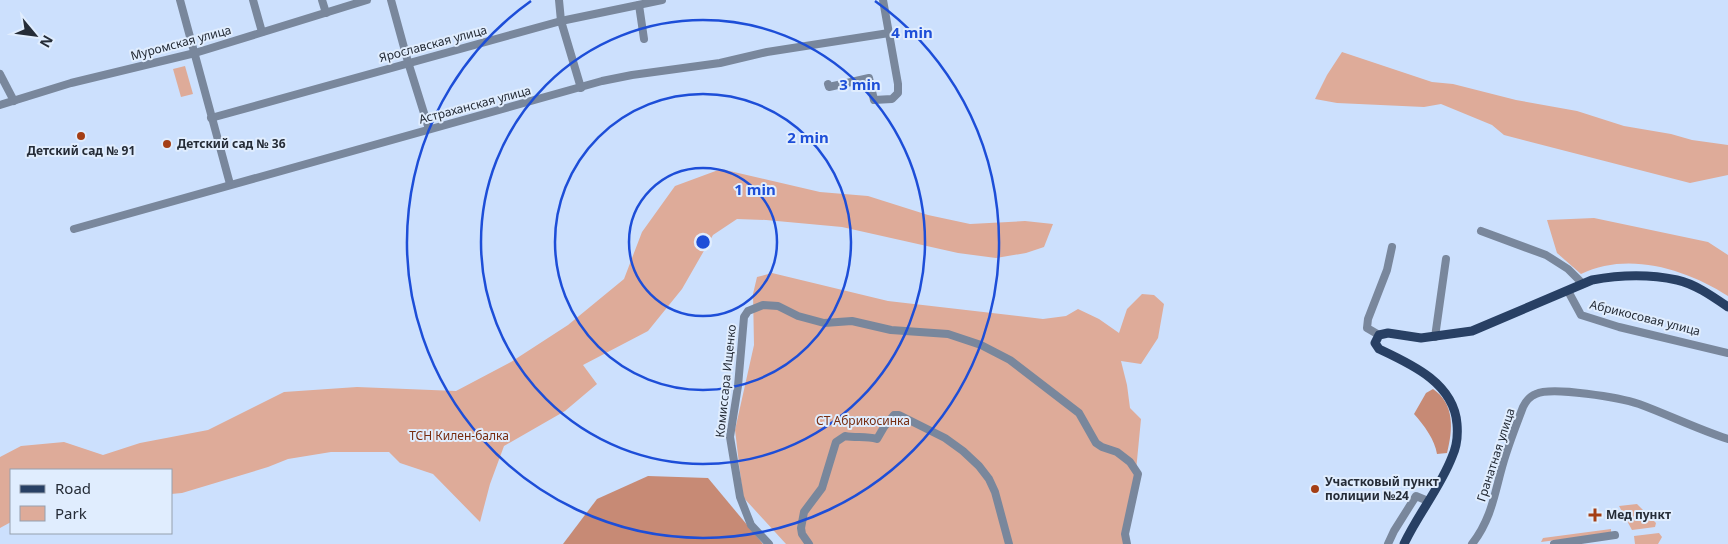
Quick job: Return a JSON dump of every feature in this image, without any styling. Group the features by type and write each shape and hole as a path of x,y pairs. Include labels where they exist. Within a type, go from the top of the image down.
{"main road":[{"name":"Абрикосовая улица","path":"1377,339 1388,333 1421,338 1472,331 1592,280 1613,276 1678,280 1698,288 1728,307"},
{"path":"1377,339 1379,348 1421,370 1440,386 1452,402 1456,416 1458,438 1453,457 1404,544"}],"street":[{"path":"180,0 230,184"},
{"path":"253,0 262,32"},
{"path":"322,0 326,13"},
{"name":"Муромская улица","path":"0,105 71,83 195,53 367,0"},
{"path":"391,0 429,129"},
{"path":"559,0 561,21 581,88"},
{"name":"Ярославская улица","path":"211,118 561,21 662,0"},
{"path":"828,84 829,87 868,78 874,100 892,99 898,94 898,84 882,0"},
{"path":"639,5 644,39"},
{"name":"Астраханская улица","path":"74,229 429,129 632,75 720,63 767,52 889,33"},
{"path":"0,74 14,101"},
{"path":"1481,231 1546,255 1568,269 1583,284"},
{"path":"1377,339 1368,328 1368,319 1387,270 1392,247"},
{"path":"1436,337 1446,259"},
{"name":"Абрикосовая улица","path":"1568,291 1581,314 1619,327 1728,352"},
{"name":"Комиссара Ищенко","path":"768,544 750,525 740,497 730,437 743,347 744,317 748,311 763,305 778,306 798,316 824,322 852,321 890,330 948,334 981,345 1010,360 1079,413 1096,443 1124,457 1138,474 1125,534 1127,544"},
{"name":"Гранатная улица","path":"1472,544 1488,518 1506,455 1523,407 1527,400 1535,394 1561,390 1637,404 1698,430 1728,439"},
{"path":"809,544 802,534 801,528 804,512 822,488 836,442 845,436 857,438 866,436 877,439 884,426 894,415 900,415 945,438 964,451 979,466 989,479 995,492 1009,544"},
{"path":"1388,544 1416,496 1428,501"},
{"path":"1554,544 1615,535"}],"green space":[{"path":"1342,52 1432,82 1453,84 1516,100 1577,111 1624,126 1671,134 1692,140 1728,145 1728,175 1690,183 1504,135 1492,125 1441,104 1424,107 1337,103 1315,99 1327,75"},
{"path":"185,66 193,94 181,97 173,69"},
{"name":"ТСН Килен-балка","path":"721,169 820,192 868,196 928,215 970,224 1025,221 1053,224 1044,247 1026,253 996,258 958,253 842,227 737,219 713,235 682,289 648,331 583,365 597,384 565,411 504,446 490,484 480,522 433,474 400,463 389,452 331,452 288,459 268,467 182,493 172,494 172,469 10,469 10,523 0,528 0,457 21,446 64,442 103,455 140,443 208,430 284,392 357,387 456,391 511,362 568,325 624,279 642,232 675,186"},
{"path":"1594,218 1708,242 1728,255 1728,296 1694,278 1656,266 1618,264 1599,267 1581,274 1557,253 1547,220"},
{"name":"СТ Абрикосинка","path":"772,273 888,301 1043,319 1066,316 1078,309 1099,319 1119,333 1127,309 1142,294 1154,295 1164,304 1158,338 1141,364 1121,361 1130,408 1141,419 1132,512 1124,544 786,544 743,497 735,430 754,345 753,294 757,277"},
{"path":"1637,504 1656,523 1655,527 1632,530 1619,506"},
{"path":"1611,529 1611,533 1541,542 1543,538"},
{"path":"1659,533 1662,537 1658,544 1635,544 1634,536"}],"shaded area":[{"path":"1433,389 1440,395 1449,410 1451,427 1447,453 1437,454 1429,433 1414,414 1426,393"},
{"path":"648,476 708,478 763,544 563,544 597,499"}],"place":[{"name":"Детский сад № 91","path":"81,136"},
{"name":"Детский сад № 36","path":"167,144"},
{"name":"Участковый пункт полиции №24","path":"1315,489"},
{"name":"Мед пункт","path":"1595,515"}]}
